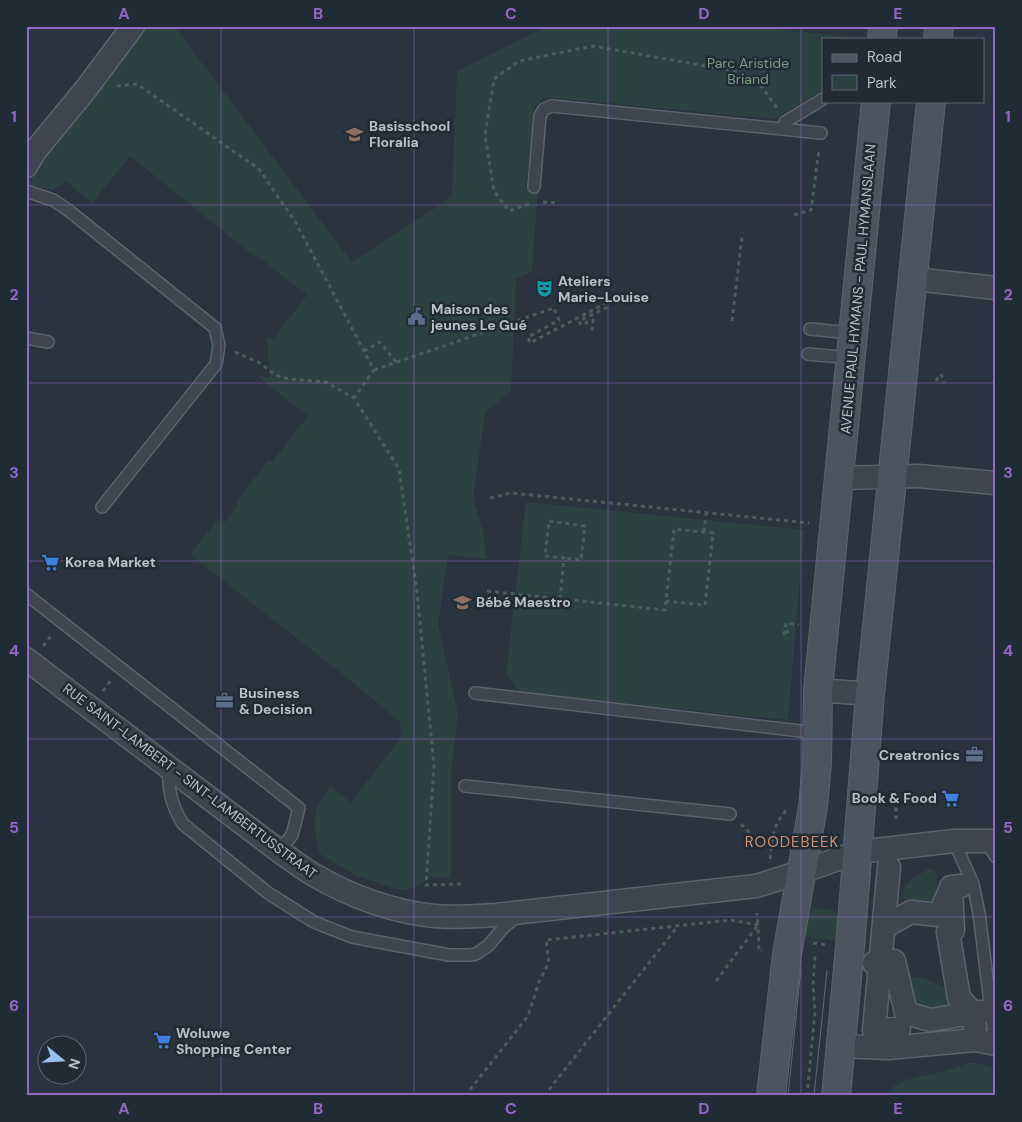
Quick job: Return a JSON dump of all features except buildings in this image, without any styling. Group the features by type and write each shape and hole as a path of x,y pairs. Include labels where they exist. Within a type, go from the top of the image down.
{"main road":[{"name":"AVENUE PAUL HYMANS - PAUL HYMANSLAAN","path":"771,1096 787,954 813,807 817,763 818,690 876,102"},
{"path":"836,1096 870,694 931,102"}],"street":[{"path":"26,166 35,151 86,89 133,26"},
{"path":"914,279 996,288"},
{"path":"840,478 918,476 996,483"},
{"name":"RUE SAINT-LAMBERT - SINT-LAMBERTUSSTRAAT","path":"26,658 313,875 355,896 403,910 434,916 459,917 521,912 756,886 858,852 954,841 992,846"},
{"path":"818,690 870,694"},
{"path":"889,867 884,927 877,963 874,1030 899,1029"},
{"path":"877,963 894,961 906,1013 930,1020 973,1020 959,998 948,932 957,928 956,886 939,915 907,911 884,927"},
{"path":"841,1046 888,1048 975,1040 996,1044"}],"lane":[{"path":"784,128 785,122 822,101"},
{"path":"534,187 540,116 544,109 552,106 821,133"},
{"path":"26,191 53,200 68,210 215,328 219,345 216,364 102,507"},
{"path":"810,329 852,346"},
{"path":"26,338 48,342"},
{"path":"808,354 852,346"},
{"path":"26,594 299,808 292,834 279,851"},
{"path":"475,693 818,733"},
{"path":"168,765 169,789 174,810 183,824 268,893 314,922 352,937 449,955 470,955 476,954 489,944 521,912"},
{"path":"465,786 730,814"},
{"path":"954,841 973,884 996,1044"}],"path":[{"path":"86,89 137,84 260,169 296,223 374,370"},
{"path":"794,215 811,210 821,133"},
{"path":"732,321 742,237"},
{"path":"354,398 374,370 554,308 559,320 528,337 530,343 606,303 608,307 579,321 581,325 593,320 592,330"},
{"path":"364,351 380,342 396,362"},
{"path":"219,345 260,363 275,375 288,379 326,382 354,398 399,469 417,592 434,766 426,885 462,884"},
{"path":"936,381 941,374 944,383"},
{"path":"490,498 511,493 812,523"},
{"path":"704,532 706,512"},
{"path":"549,521 585,526 581,560 564,558 545,556 549,521"},
{"path":"487,591 664,610 674,529 713,533 705,605 666,601"},
{"path":"560,599 564,558"},
{"path":"785,632 786,623 802,625"},
{"path":"779,635 785,632"},
{"path":"785,632 791,635"},
{"path":"891,794 896,798 896,819"},
{"path":"770,859 774,829 786,810 794,808"},
{"path":"744,828 750,833 750,837"},
{"path":"757,912 759,950"},
{"path":"465,1096 528,1016 549,962 546,940 731,920 758,925"},
{"path":"716,981 758,925"},
{"path":"544,1096 678,926"},
{"path":"809,943 829,945"},
{"path":"806,956 823,957"},
{"path":"807,1096 815,1012 813,985 815,956"}],"green space":[{"name":"Parc Aristide Briand","path":"145,26 174,26 352,262 452,197 457,71 547,26 749,26 846,37 822,38 822,91 774,119 545,97 534,107 526,189 538,190 532,271 516,279 511,391 485,413 473,498 484,534 486,559 448,555 438,624 458,714 451,773 451,879 431,876 417,886 400,890 357,876 320,854 316,835 315,815 320,801 330,787 351,802 401,738 400,722 355,684 192,556 191,553 218,519 225,522 238,504 236,502 269,460 272,462 308,416 256,375 270,378 267,340 269,337 273,339 307,295 256,255 254,256 130,156 92,203 66,181 53,190 29,184 34,167"},
{"path":"526,502 804,530 788,720 520,693 506,673"},
{"path":"928,869 936,872 935,893 931,904 906,902 902,894 905,886"},
{"path":"813,908 834,910 838,919 840,941 800,936 804,922"},
{"path":"910,976 925,979 945,988 957,1005 916,1013"},
{"path":"968,1063 976,1063 996,1069 996,1096 885,1096 898,1084"}],"tram line":[{"path":"788,1096 801,968"},
{"path":"814,1096 827,971"}],"place":[{"name":"Basisschool Floralia","path":"355,134"},
{"name":"Ateliers Marie-Louise","path":"544,289"},
{"name":"Maison des jeunes Le Gué","path":"417,317"},
{"name":"Korea Market","path":"51,562"},
{"name":"Bébé Maestro","path":"462,602"},
{"name":"Business & Decision","path":"225,701"},
{"name":"Creatronics","path":"974,755"},
{"name":"Book & Food","path":"951,798"},
{"name":"Woluwe Shopping Center","path":"162,1041"}],"district":[{"name":"ROODEBEEK","path":"792,842"}]}
